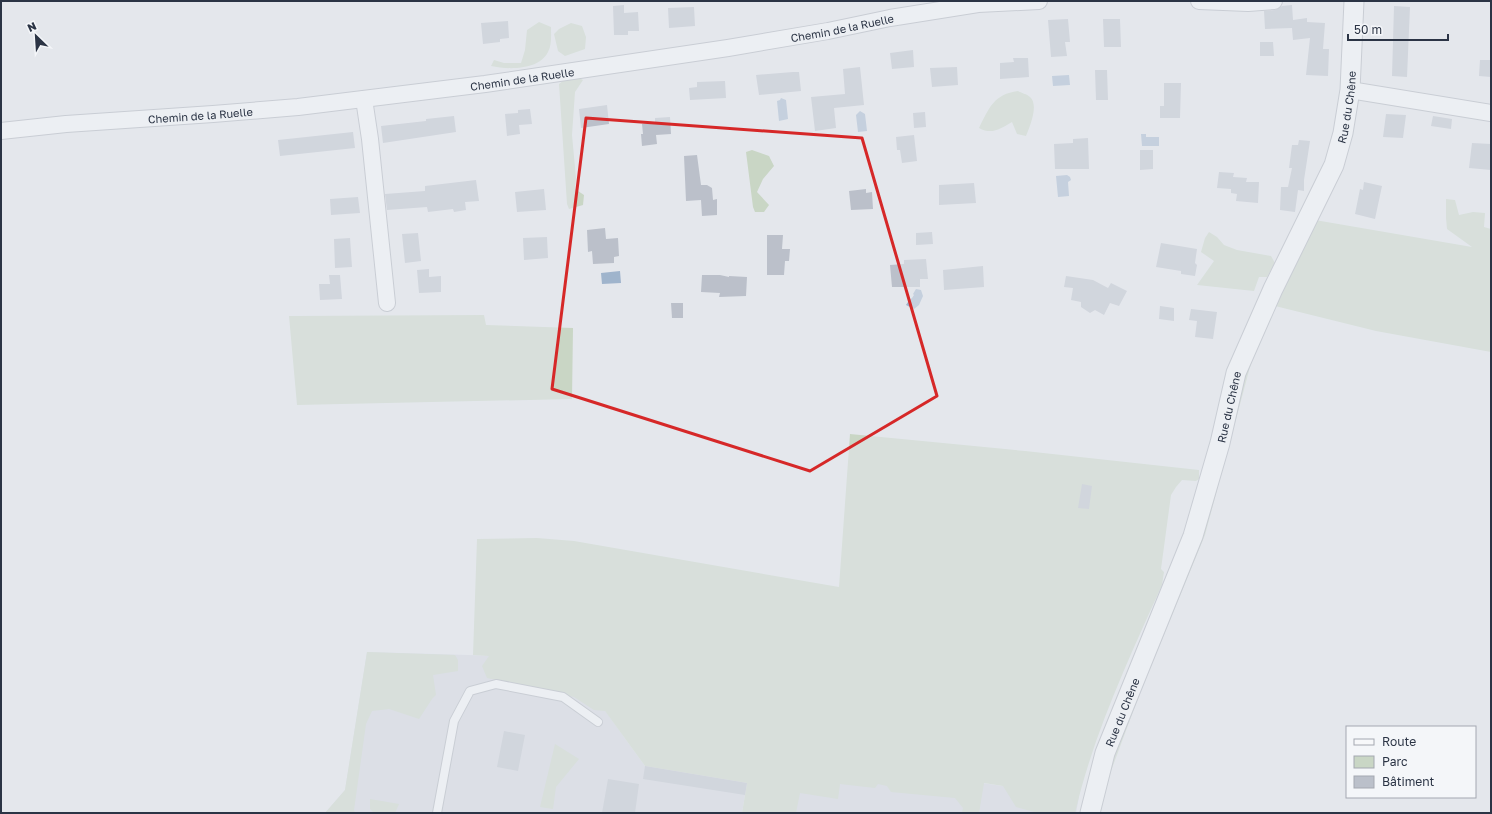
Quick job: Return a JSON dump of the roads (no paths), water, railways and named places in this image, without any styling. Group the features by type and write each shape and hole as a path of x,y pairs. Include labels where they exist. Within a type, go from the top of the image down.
{"street":[{"name":"Chemin de la Ruelle","path":"1,131 66,124 298,107 485,84 728,48 828,31 890,18 978,4 1039,1"},
{"path":"1199,1 1248,3 1274,1"},
{"name":"Rue du Chêne","path":"1090,813 1105,753 1193,536 1220,443 1236,373 1273,289 1334,164 1343,133 1350,90 1354,1"},
{"path":"1350,90 1491,113"},
{"path":"364,99 370,139 387,303"}],"lane":[{"path":"437,813 454,721 470,691 496,684 563,697 598,722"}],"water":[{"path":"1069,75 1070,85 1053,86 1052,76"},
{"path":"781,98 786,100 788,119 779,121 777,101"},
{"path":"860,111 865,114 867,131 858,132 856,115"},
{"path":"1141,134 1146,134 1146,137 1159,137 1159,146 1142,146"},
{"path":"1067,175 1071,180 1068,182 1069,196 1058,197 1056,176"},
{"path":"620,271 621,283 602,284 601,273"},
{"path":"916,289 921,290 923,296 919,305 914,309 906,305 914,295 913,294"}]}
